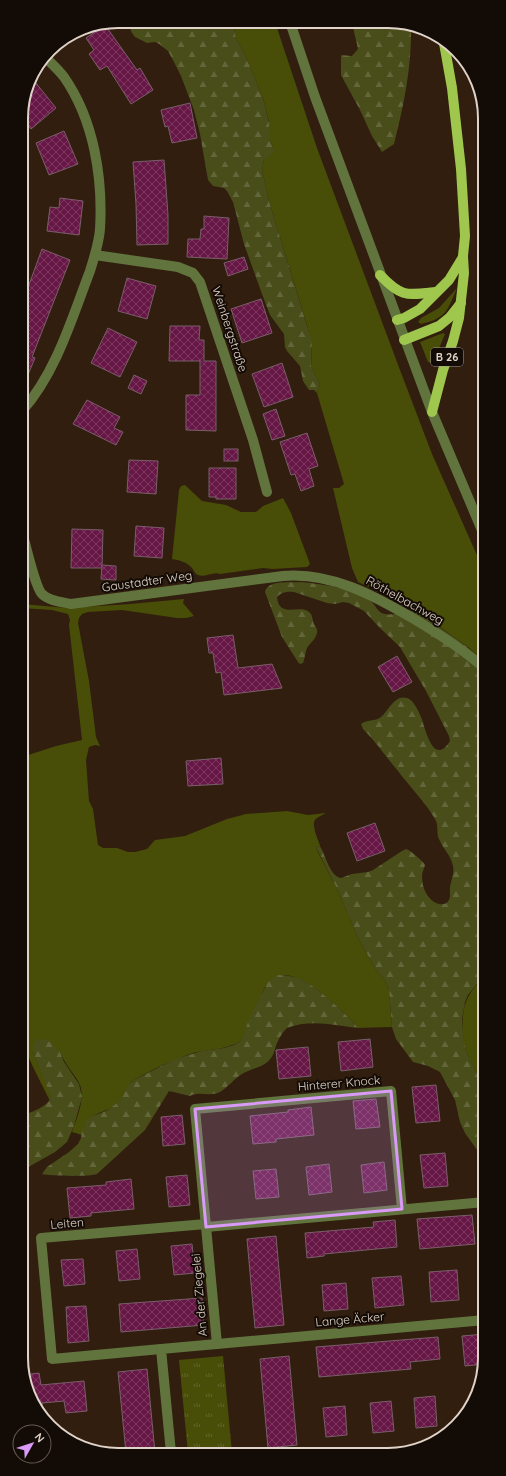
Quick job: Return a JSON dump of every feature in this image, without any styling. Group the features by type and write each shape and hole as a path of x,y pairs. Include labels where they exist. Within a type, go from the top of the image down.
{"main road":[{"name":"B 26","path":"432,412 442,370 456,329 462,301 464,273 463,256 465,236 461,169 452,88 445,49"},
{"name":"B 26","path":"397,320 404,318 420,309 449,280 463,256"},
{"path":"380,275 392,288 404,293 414,294 436,292"},
{"name":"B 26","path":"404,340 439,326 450,317 462,301"}],"street":[{"path":"292,28 315,97 404,340 432,412 478,521"},
{"path":"28,403 41,386 52,366 90,271 100,230 98,164 91,136 76,97 63,76 49,61"},
{"name":"Weinbergstraße","path":"95,255 178,267 193,273 200,282 253,440 267,492"},
{"name":"Gaustadter Weg","path":"28,554 36,584 42,594 52,600 71,604 257,580"},
{"name":"Röthelbachweg","path":"257,580 296,575 355,587 377,597 441,635 478,663"},
{"name":"Hinterer Knock","path":"195,1109 391,1091 402,1209"},
{"name":"An der Ziegelei","path":"161,1349 217,1344 195,1109"},
{"path":"206,1225 478,1203"},
{"name":"Leiten","path":"161,1349 52,1359 41,1238 206,1225"},
{"name":"Lange Äcker","path":"217,1344 478,1321"},
{"path":"161,1349 171,1448"}],"highlighted area":[{"path":"391,1091 402,1209 206,1227 195,1109"}],"green space":[{"path":"130,28 234,28 236,38 246,57 263,98 269,123 269,139 275,151 264,160 262,170 269,201 312,342 311,366 320,384 317,393 314,390 309,390 303,381 300,366 285,347 284,334 270,315 244,244 233,202 224,188 213,186 208,180 194,110 174,62 168,51 159,44 155,42 147,43 135,37"},
{"path":"234,28 277,28 317,148 400,370 432,454 478,558 478,656 468,647 440,627 412,610 403,602 358,582 352,568 333,488 339,488 344,484 317,393 320,384 311,366 312,347 307,325 269,201 262,170 264,160 274,149 269,139 269,122 263,98 246,57 236,38"},
{"path":"353,28 388,28 411,31 409,70 401,115 394,144 382,152 372,136 341,75 341,55 352,56 358,49"},
{"path":"457,288 448,308 441,316 430,322 421,324 418,322 421,318 439,308"},
{"path":"443,333 445,334 433,363 428,362 420,342"},
{"path":"185,485 202,501 226,505 241,512 256,512 263,506 283,498 291,513 310,564 307,567 272,569 263,568 201,576 196,574 190,566 185,563 172,559 179,490 181,486"},
{"path":"286,582 301,582 344,589 369,600 380,612 385,614 395,614 412,610 431,621 478,656 478,983 468,995 465,1002 462,1019 466,1051 478,1075 478,1151 465,1133 460,1122 455,1100 440,1072 428,1066 413,1062 396,1039 392,1027 389,990 386,982 375,968 357,936 339,893 316,847 318,846 321,848 331,870 337,877 341,878 352,874 373,870 406,849 425,865 422,876 423,886 431,900 442,904 446,903 449,899 453,866 451,859 439,839 436,821 377,744 363,729 361,724 379,719 395,701 403,697 414,703 421,717 427,736 434,748 439,750 444,748 450,741 449,736 426,691 400,647 364,611 349,603 327,603 294,592 283,593 277,597 281,608 290,610 300,609 309,612 317,630 316,636 307,648 303,663 300,664 282,637 265,592 270,585"},
{"path":"184,599 183,603 194,616 177,618 122,610 88,612 82,614 79,618 78,623 89,681 96,737 100,746 95,745 89,747 86,760 89,801 93,809 98,845 103,848 117,848 128,852 135,852 147,849 155,840 185,836 227,819 246,814 287,811 308,815 326,813 317,818 314,822 317,838 321,848 318,846 316,847 339,893 357,936 375,968 386,982 389,990 392,1027 357,1028 356,1025 335,1005 310,985 292,976 278,975 265,987 241,1041 223,1048 193,1053 163,1065 134,1080 129,1085 121,1100 109,1109 92,1117 88,1121 84,1126 82,1135 72,1132 80,1106 82,1093 81,1087 60,1052 33,1052 50,1092 50,1101 28,1056 28,755 56,746 82,740 69,625 70,620 68,614 52,610 28,608 28,605 67,608"},
{"path":"278,975 297,978 315,988 344,1013 356,1025 357,1028 313,1023 296,1025 287,1028 280,1037 271,1058 265,1064 242,1074 220,1092 190,1096 169,1091 145,1130 97,1174 70,1176 42,1174 47,1167 78,1144 87,1119 106,1111 120,1101 127,1086 134,1080 175,1059 202,1051 224,1048 241,1041 250,1017 268,982"},
{"path":"478,983 478,1074 468,1056 463,1040 464,1008 473,989"},
{"path":"44,1039 50,1042 60,1052 64,1062 79,1084 82,1097 74,1126 67,1142 55,1152 28,1167 28,1114 43,1106 51,1097 33,1052 33,1047 36,1041"},
{"path":"223,1356 232,1448 188,1448 179,1360"}],"building":[{"path":"108,29 137,70 140,68 153,90 131,104 107,66 100,70 89,54 94,50 86,38 96,31"},
{"path":"36,83 56,108 31,129 28,125 28,112 31,95"},
{"path":"190,103 197,138 172,143 168,126 165,127 161,110"},
{"path":"64,131 78,164 49,175 36,143"},
{"path":"164,160 168,215 168,244 137,245 133,162"},
{"path":"60,198 83,201 79,235 47,231 50,207 59,208"},
{"path":"204,216 229,218 227,259 187,257 188,239 200,239 201,229 204,229"},
{"path":"42,249 70,260 32,357 35,358 28,375 28,288"},
{"path":"244,257 248,269 228,276 224,263"},
{"path":"127,278 156,286 147,319 118,311"},
{"path":"261,299 272,333 242,343 231,309"},
{"path":"170,326 200,326 199,340 204,340 204,361 216,361 216,431 186,430 186,395 200,395 200,361 169,361"},
{"path":"108,328 137,342 120,377 91,363"},
{"path":"282,363 293,397 264,407 252,374"},
{"path":"134,375 147,381 141,394 128,388"},
{"path":"87,400 120,417 114,428 123,432 116,445 73,424"},
{"path":"276,409 285,436 272,440 263,414"},
{"path":"307,433 318,466 309,469 314,486 301,491 295,474 291,475 280,442"},
{"path":"224,449 238,449 238,461 224,461"},
{"path":"129,460 158,461 156,494 127,492"},
{"path":"209,468 236,468 236,499 216,499 216,497 209,497"},
{"path":"136,526 164,528 162,558 134,556"},
{"path":"72,529 103,530 102,568 71,568"},
{"path":"102,565 116,566 116,580 101,579"},
{"path":"233,635 238,668 272,664 282,688 224,695 221,672 216,673 213,653 209,653 207,638"},
{"path":"397,656 412,682 393,692 378,667"},
{"path":"221,758 223,784 188,786 186,761"},
{"path":"375,823 385,851 357,861 347,833"},
{"path":"370,1039 373,1067 341,1071 338,1042"},
{"path":"308,1047 311,1076 279,1079 276,1050"},
{"path":"436,1085 440,1121 416,1123 412,1087"},
{"path":"376,1099 380,1127 356,1129 353,1101"},
{"path":"311,1107 314,1135 276,1139 276,1142 253,1144 250,1116 288,1112 288,1110"},
{"path":"182,1115 185,1144 163,1146 161,1117"},
{"path":"445,1153 448,1186 424,1188 420,1155"},
{"path":"384,1162 387,1190 364,1193 361,1165"},
{"path":"329,1164 332,1192 309,1195 306,1167"},
{"path":"276,1169 279,1197 256,1199 253,1171"},
{"path":"187,1175 190,1205 169,1207 166,1177"},
{"path":"131,1179 134,1209 91,1213 91,1216 70,1218 67,1188 106,1185 106,1182"},
{"path":"472,1215 475,1244 420,1249 417,1219"},
{"path":"395,1220 397,1247 324,1254 324,1256 307,1258 305,1233 374,1227 373,1222"},
{"path":"276,1236 284,1325 255,1328 247,1239"},
{"path":"192,1244 195,1273 174,1275 171,1246"},
{"path":"137,1249 140,1279 119,1281 116,1251"},
{"path":"83,1259 85,1284 64,1286 61,1260"},
{"path":"457,1270 459,1300 431,1302 429,1272"},
{"path":"401,1276 404,1305 375,1308 372,1278"},
{"path":"346,1283 348,1309 324,1311 322,1285"},
{"path":"202,1298 204,1325 121,1332 119,1304"},
{"path":"86,1306 89,1341 68,1343 66,1307"},
{"path":"478,1335 478,1365 465,1366 462,1336"},
{"path":"438,1337 440,1359 410,1362 411,1369 319,1377 316,1347"},
{"path":"289,1356 297,1445 268,1448 260,1359"},
{"path":"147,1369 155,1448 126,1448 118,1372"},
{"path":"39,1373 41,1385 84,1381 87,1411 66,1413 64,1401 42,1403 42,1406 33,1387 30,1374"},
{"path":"435,1396 437,1426 416,1428 414,1398"},
{"path":"391,1401 394,1431 373,1433 370,1403"},
{"path":"345,1406 347,1435 326,1437 323,1408"}]}
